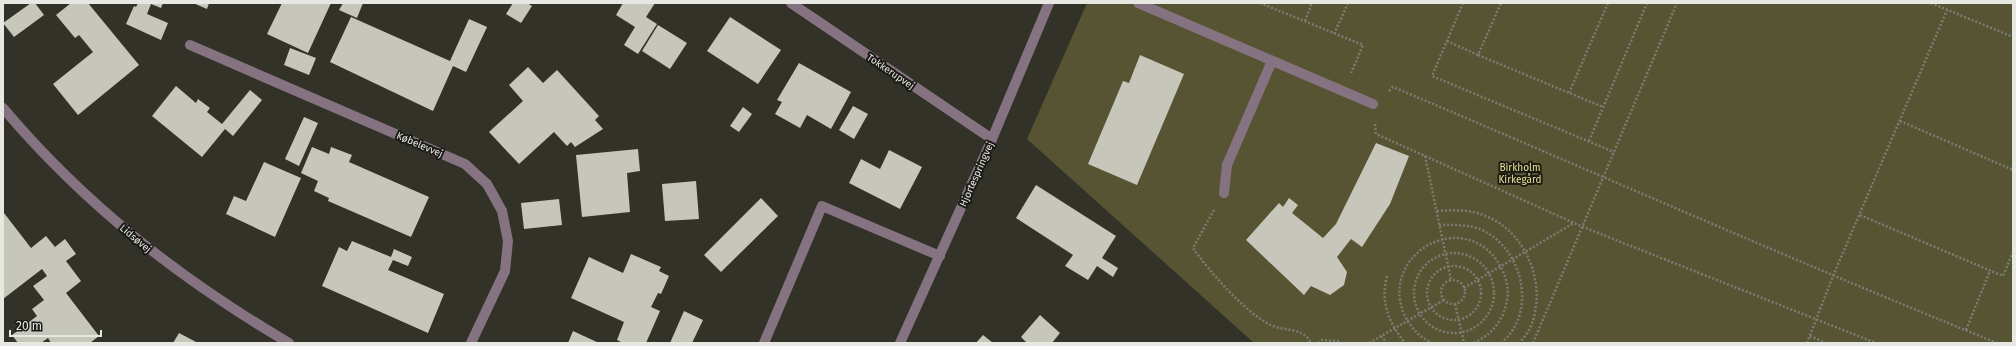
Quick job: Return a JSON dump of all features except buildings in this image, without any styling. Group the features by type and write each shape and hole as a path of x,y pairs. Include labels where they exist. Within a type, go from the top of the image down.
{"street":[{"name":"Tokkerupvej","path":"791,3 992,139"},
{"name":"Hjortespringvej","path":"900,343 992,139 1048,3"},
{"path":"1138,3 1373,104"},
{"name":"Købelevvej","path":"190,45 465,164 487,184 502,211 508,241 504,271 471,343"},
{"path":"1224,192 1227,165 1272,61"},
{"name":"Lidsøvej","path":"3,108 28,137 92,201 160,259 234,311 289,343"},
{"path":"764,343 822,206 940,256"}],"path":[{"path":"1260,3 1363,45 1344,91"},
{"path":"1272,8 1275,3"},
{"path":"1305,21 1312,3"},
{"path":"1334,34 1348,3"},
{"path":"1463,3 1432,76 1614,152"},
{"path":"1478,55 1501,3"},
{"path":"1569,93 1608,3"},
{"path":"1589,141 1647,3"},
{"path":"1533,343 1677,3"},
{"path":"1931,3 2013,38"},
{"path":"1808,343 1833,276 1947,10"},
{"path":"1447,41 1603,108"},
{"path":"1876,343 1583,227 1376,134 1373,104 1393,87 1604,176 1833,276 1997,343"},
{"path":"1900,121 2013,170"},
{"path":"1425,155 1451,280"},
{"path":"1224,192 1193,248 1208,270 1255,314 1273,326 1297,331 1309,338 1311,343"},
{"path":"1437,211 1463,210 1488,216 1510,231 1526,251 1535,276 1537,302 1530,328 1520,343"},
{"path":"1860,215 2003,276 2013,252"},
{"path":"1464,288 1574,222"},
{"path":"1439,225 1461,225 1482,230 1500,242 1513,259 1521,279 1522,300 1516,322 1501,343"},
{"path":"1433,343 1418,334 1407,321 1400,305 1399,288 1403,271 1413,256 1422,249 1442,239 1460,239 1476,243 1490,252 1501,266 1507,288 1508,299 1503,316 1494,329 1480,340 1473,343"},
{"path":"1445,253 1458,253 1470,256 1481,263 1489,273 1494,285 1494,298 1491,310 1484,321 1474,329 1462,333 1449,333 1437,330 1427,323 1419,314 1414,302 1413,289 1416,277 1423,266 1433,258 1445,253"},
{"path":"1457,266 1465,268 1472,273 1477,280 1480,292 1478,304 1473,311 1458,319 1443,317 1431,307 1427,290 1429,282 1434,275 1448,267 1457,266"},
{"path":"1966,330 1990,271"},
{"path":"1387,276 1384,286 1386,308 1394,328 1405,343"},
{"path":"1451,280 1459,282 1464,288 1464,298 1456,304 1449,303 1444,300 1442,288 1444,284 1451,280"},
{"path":"1369,343 1444,300"},
{"path":"1456,304 1464,343"},
{"path":"1381,336 1387,343"},
{"path":"1810,336 1826,343"},
{"path":"1318,343 1322,340 1338,341 1341,343"}],"green space":[{"name":"Birkholm Kirkegård","path":"1087,3 2013,3 2013,343 1254,343 1027,139"}]}
